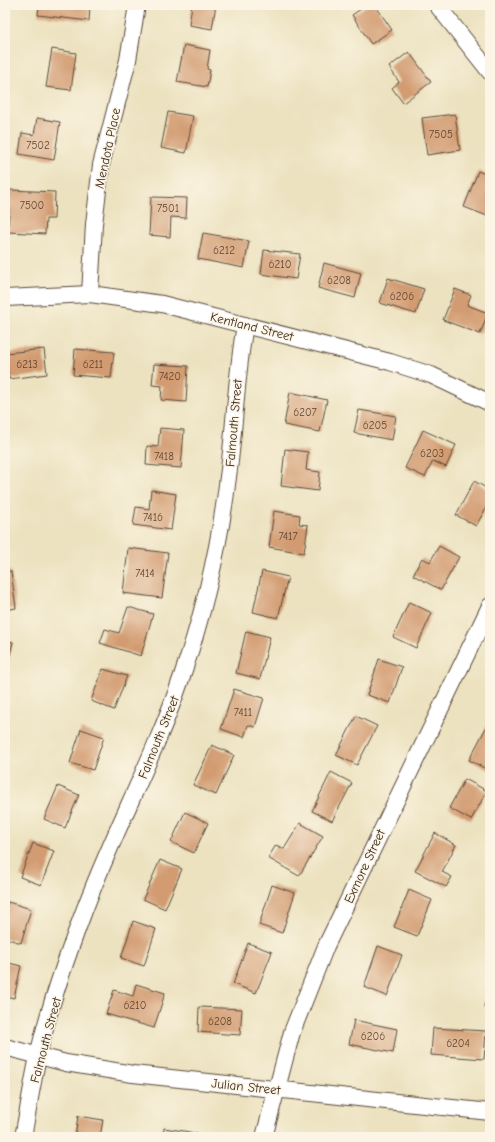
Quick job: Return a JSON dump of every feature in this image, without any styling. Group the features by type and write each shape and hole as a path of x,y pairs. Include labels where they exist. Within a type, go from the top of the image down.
{"street":[{"name":"Mendota Place","path":"90,294 94,224 101,165 128,60 137,5"},
{"path":"437,5 490,72"},
{"name":"Kentland Street","path":"5,298 90,294 162,304 390,362 431,375 490,403"},
{"name":"Falmouth Street","path":"23,1137 38,1056 81,919 105,858 160,737 182,675 199,620 216,549 228,479 239,357 245,325"},
{"name":"Exmore Street","path":"264,1137 292,1032 326,946 490,606"},
{"name":"Julian Street","path":"5,1047 66,1063 133,1074 490,1112"}],"building":[{"path":"39,5 90,5 89,21 38,15"},
{"path":"192,5 216,5 212,29 189,25"},
{"path":"367,5 375,5 392,30 371,44 352,15"},
{"path":"184,45 210,50 207,69 210,70 207,87 177,82"},
{"path":"52,49 76,53 71,90 46,87"},
{"path":"409,52 431,82 403,103 392,88 399,82 389,67"},
{"path":"168,112 193,116 186,153 161,148"},
{"path":"455,114 460,150 427,155 422,118"},
{"path":"37,118 60,122 54,160 19,154 22,133 34,135"},
{"path":"478,171 490,176 490,217 464,207"},
{"path":"10,190 55,192 54,219 46,219 45,234 8,232"},
{"path":"151,197 187,198 186,218 171,217 170,237 149,235"},
{"path":"203,233 249,241 244,268 198,259"},
{"path":"264,250 300,254 296,279 261,274"},
{"path":"324,263 361,273 355,298 318,288"},
{"path":"388,278 424,289 416,314 380,303"},
{"path":"455,289 471,295 467,305 488,313 480,334 443,320"},
{"path":"44,349 47,374 9,379 6,353"},
{"path":"75,349 114,352 111,378 73,375"},
{"path":"154,364 188,366 186,402 161,400 162,386 152,385"},
{"path":"290,392 327,400 320,432 284,425"},
{"path":"359,410 396,416 392,440 354,433"},
{"path":"160,428 184,430 181,468 146,465 147,446 158,447"},
{"path":"423,430 456,445 446,467 433,461 425,477 405,468"},
{"path":"285,449 308,452 306,470 320,472 318,491 281,486"},
{"path":"474,481 490,490 490,501 476,526 456,515"},
{"path":"151,490 176,494 171,530 133,525 136,507 149,509"},
{"path":"274,511 300,515 299,524 308,525 304,553 269,547"},
{"path":"439,546 459,557 441,590 413,575 422,558 430,562"},
{"path":"128,548 168,553 162,598 123,593"},
{"path":"11,571 16,608 5,610 5,572"},
{"path":"262,571 288,577 278,618 253,612"},
{"path":"409,602 432,613 416,648 393,637"},
{"path":"128,607 153,614 141,656 100,643 105,629 119,633"},
{"path":"246,631 270,637 260,679 236,673"},
{"path":"5,640 13,642 6,672 5,672"},
{"path":"379,659 402,667 390,703 367,695"},
{"path":"103,669 127,676 114,710 91,701"},
{"path":"234,689 264,698 255,727 248,725 244,737 221,729"},
{"path":"356,716 377,726 357,765 336,755"},
{"path":"490,720 490,771 469,760"},
{"path":"81,729 104,737 93,770 70,763"},
{"path":"212,745 234,755 216,795 193,785"},
{"path":"331,772 352,783 332,821 312,811"},
{"path":"465,779 487,791 471,820 449,808"},
{"path":"58,786 79,795 65,828 44,819"},
{"path":"185,812 208,823 194,853 171,842"},
{"path":"300,823 323,836 299,876 268,858 276,845 284,849"},
{"path":"435,833 456,845 442,872 452,877 446,887 415,871"},
{"path":"33,843 54,851 41,885 20,877"},
{"path":"160,860 182,869 165,909 143,899"},
{"path":"272,885 295,893 282,933 259,925"},
{"path":"409,890 432,900 417,936 394,927"},
{"path":"8,902 31,909 21,943 5,938 5,912"},
{"path":"133,921 156,929 144,966 121,958"},
{"path":"248,943 272,952 256,993 233,984"},
{"path":"378,946 402,955 387,996 364,987"},
{"path":"5,962 21,966 14,998 5,996"},
{"path":"136,984 165,993 154,1028 106,1014 114,990 133,996"},
{"path":"490,990 490,1009 484,1006"},
{"path":"199,1007 242,1009 240,1035 198,1032"},
{"path":"354,1020 397,1029 393,1053 349,1044"},
{"path":"433,1028 486,1031 484,1059 431,1055"},
{"path":"78,1116 103,1120 100,1137 75,1137"},
{"path":"164,1128 203,1134 202,1137 163,1137"}]}
